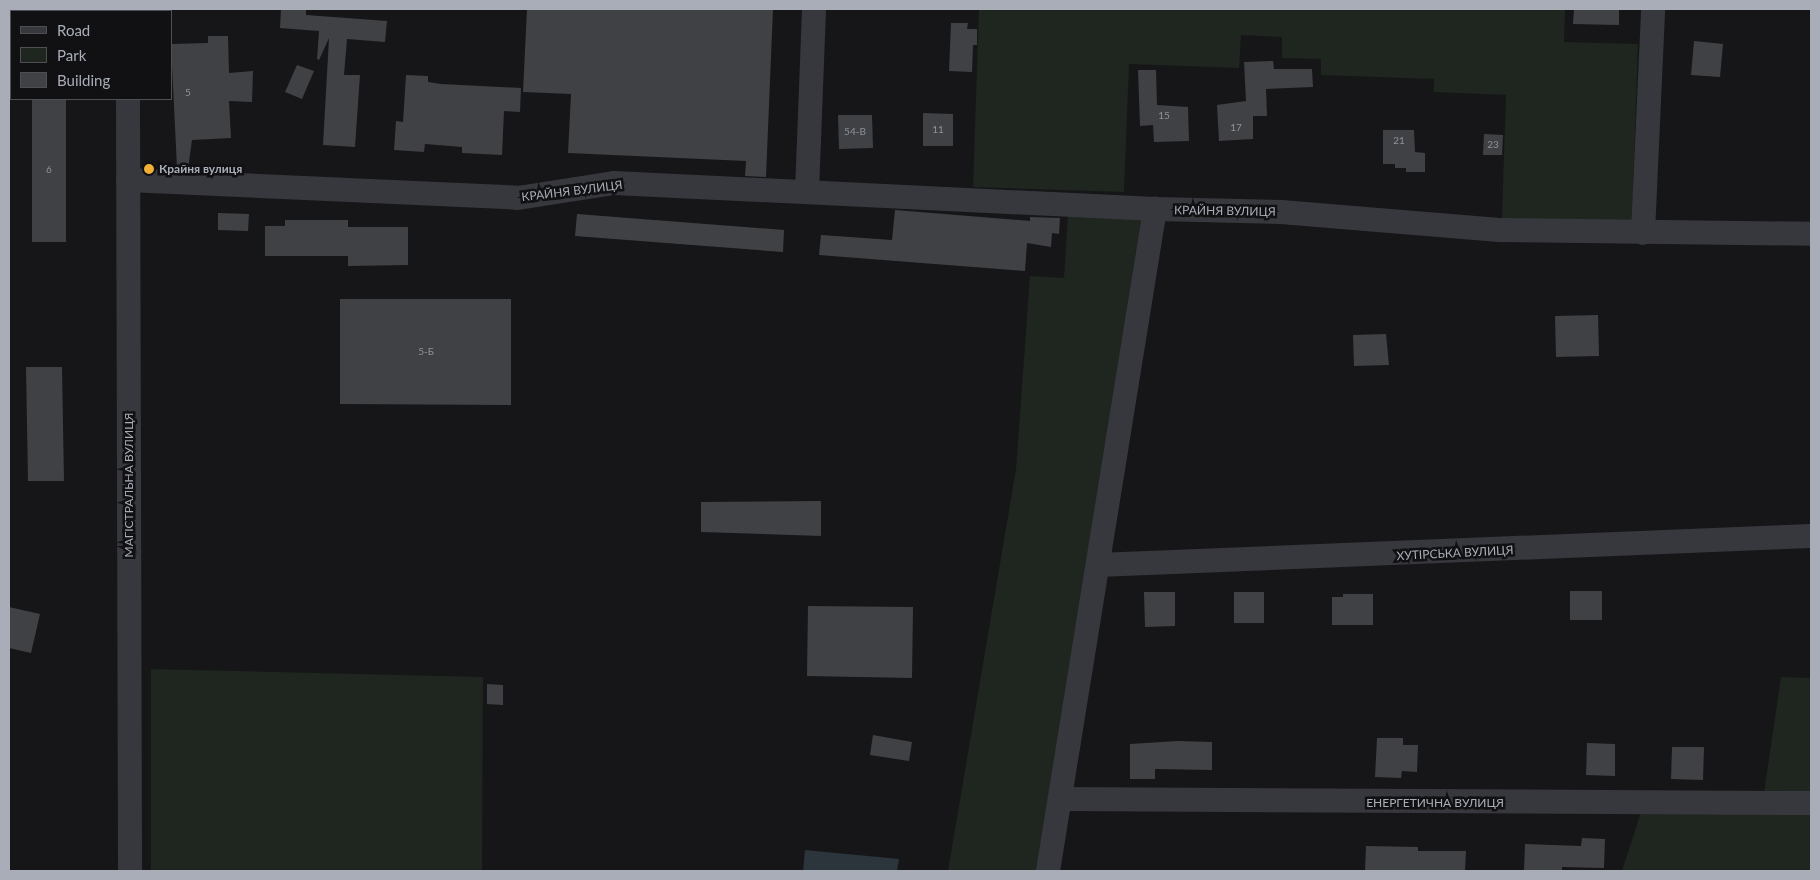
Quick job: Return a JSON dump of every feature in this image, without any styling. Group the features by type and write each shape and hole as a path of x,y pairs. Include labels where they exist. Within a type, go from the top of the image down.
{"street":[{"path":"807,192 814,9"},
{"path":"1643,233 1653,9"},
{"name":"МАГІСТРАЛЬНА ВУЛИЦЯ","path":"128,100 130,871"},
{"name":"КРАЙНЯ ВУЛИЦЯ","path":"128,180 518,198 614,183 1155,209 1281,212 1502,230 1811,234"},
{"path":"1048,871 1155,209"},
{"name":"ХУТІРСЬКА ВУЛИЦЯ","path":"1098,565 1811,536"},
{"name":"ЕНЕРГЕТИЧНА ВУЛИЦЯ","path":"1060,799 1811,803"}],"green space":[{"path":"979,9 1565,9 1564,42 1638,44 1632,222 1502,218 1506,95 1434,92 1434,79 1321,75 1321,59 1282,58 1282,37 1241,35 1239,68 1129,64 1124,192 973,187"},
{"path":"1068,216 1141,219 1037,871 948,871 1016,469 1030,276 1064,278"},
{"path":"151,669 483,677 482,871 151,871"},
{"path":"1781,677 1811,678 1811,795 1764,793"},
{"path":"1641,812 1811,812 1811,871 1622,871"}],"shaded area":[{"path":"805,850 899,859 897,871 803,871"}],"building":[{"path":"281,9 306,9 306,15 387,21 385,42 347,39 344,75 360,75 355,147 323,145 329,38 319,60 317,59 319,31 280,28"},
{"path":"527,9 773,9 766,177 745,176 746,161 568,153 571,94 523,92"},
{"path":"1574,9 1619,9 1619,25 1573,24"},
{"path":"951,23 968,23 967,29 977,29 977,45 973,45 972,72 949,71"},
{"path":"208,36 228,36 229,73 253,71 252,102 229,101 231,138 192,140 188,169 177,168 172,44 208,43"},
{"path":"1694,41 1723,44 1720,77 1691,75"},
{"path":"1273,61 1274,69 1312,69 1313,87 1266,89 1267,116 1253,116 1253,139 1219,141 1217,105 1246,101 1244,62"},
{"path":"297,65 314,71 302,99 285,92"},
{"path":"1138,70 1156,70 1157,105 1188,107 1189,141 1154,142 1153,125 1140,126"},
{"path":"406,75 428,76 428,82 441,84 521,88 520,112 504,111 502,155 462,153 462,147 425,144 424,152 394,150 396,121 403,122"},
{"path":"32,100 66,100 66,242 32,242"},
{"path":"923,113 953,114 953,146 923,146"},
{"path":"838,115 872,115 873,148 839,149"},
{"path":"1383,130 1414,130 1415,152 1425,153 1425,172 1406,172 1406,168 1395,168 1395,164 1383,164"},
{"path":"1484,134 1503,135 1502,155 1483,155"},
{"path":"895,210 1030,221 1030,217 1060,218 1059,234 1052,233 1051,247 1027,243 1025,271 819,255 821,235 892,240"},
{"path":"218,213 249,214 248,231 218,230"},
{"path":"577,214 784,230 783,252 575,236"},
{"path":"285,220 348,220 348,227 408,227 408,265 348,266 348,256 265,256 265,226 285,226"},
{"path":"340,299 511,299 511,405 340,404"},
{"path":"1598,315 1599,356 1556,357 1555,316"},
{"path":"1386,334 1389,365 1354,366 1353,335"},
{"path":"26,367 62,367 64,481 28,481"},
{"path":"821,501 821,536 701,532 701,502"},
{"path":"1570,591 1602,591 1602,620 1570,620"},
{"path":"1144,592 1175,592 1175,626 1145,627"},
{"path":"1234,592 1264,592 1264,623 1234,623"},
{"path":"1343,594 1373,594 1373,625 1332,625 1332,597 1343,597"},
{"path":"808,606 913,607 912,678 807,676"},
{"path":"9,607 40,614 31,653 9,648"},
{"path":"487,684 503,685 503,705 487,704"},
{"path":"873,735 912,742 909,761 870,755"},
{"path":"1377,738 1403,738 1403,745 1418,745 1417,772 1402,771 1401,778 1375,777"},
{"path":"1178,741 1212,742 1212,770 1155,769 1155,779 1130,779 1130,744"},
{"path":"1587,743 1615,744 1615,776 1586,775"},
{"path":"1672,747 1704,747 1703,780 1671,779"},
{"path":"1582,838 1605,839 1604,868 1562,867 1562,871 1524,871 1525,844 1581,846"},
{"path":"1366,846 1418,847 1418,851 1466,851 1465,871 1365,871"}],"place":[{"name":"Крайня вулиця","path":"149,169"}]}
